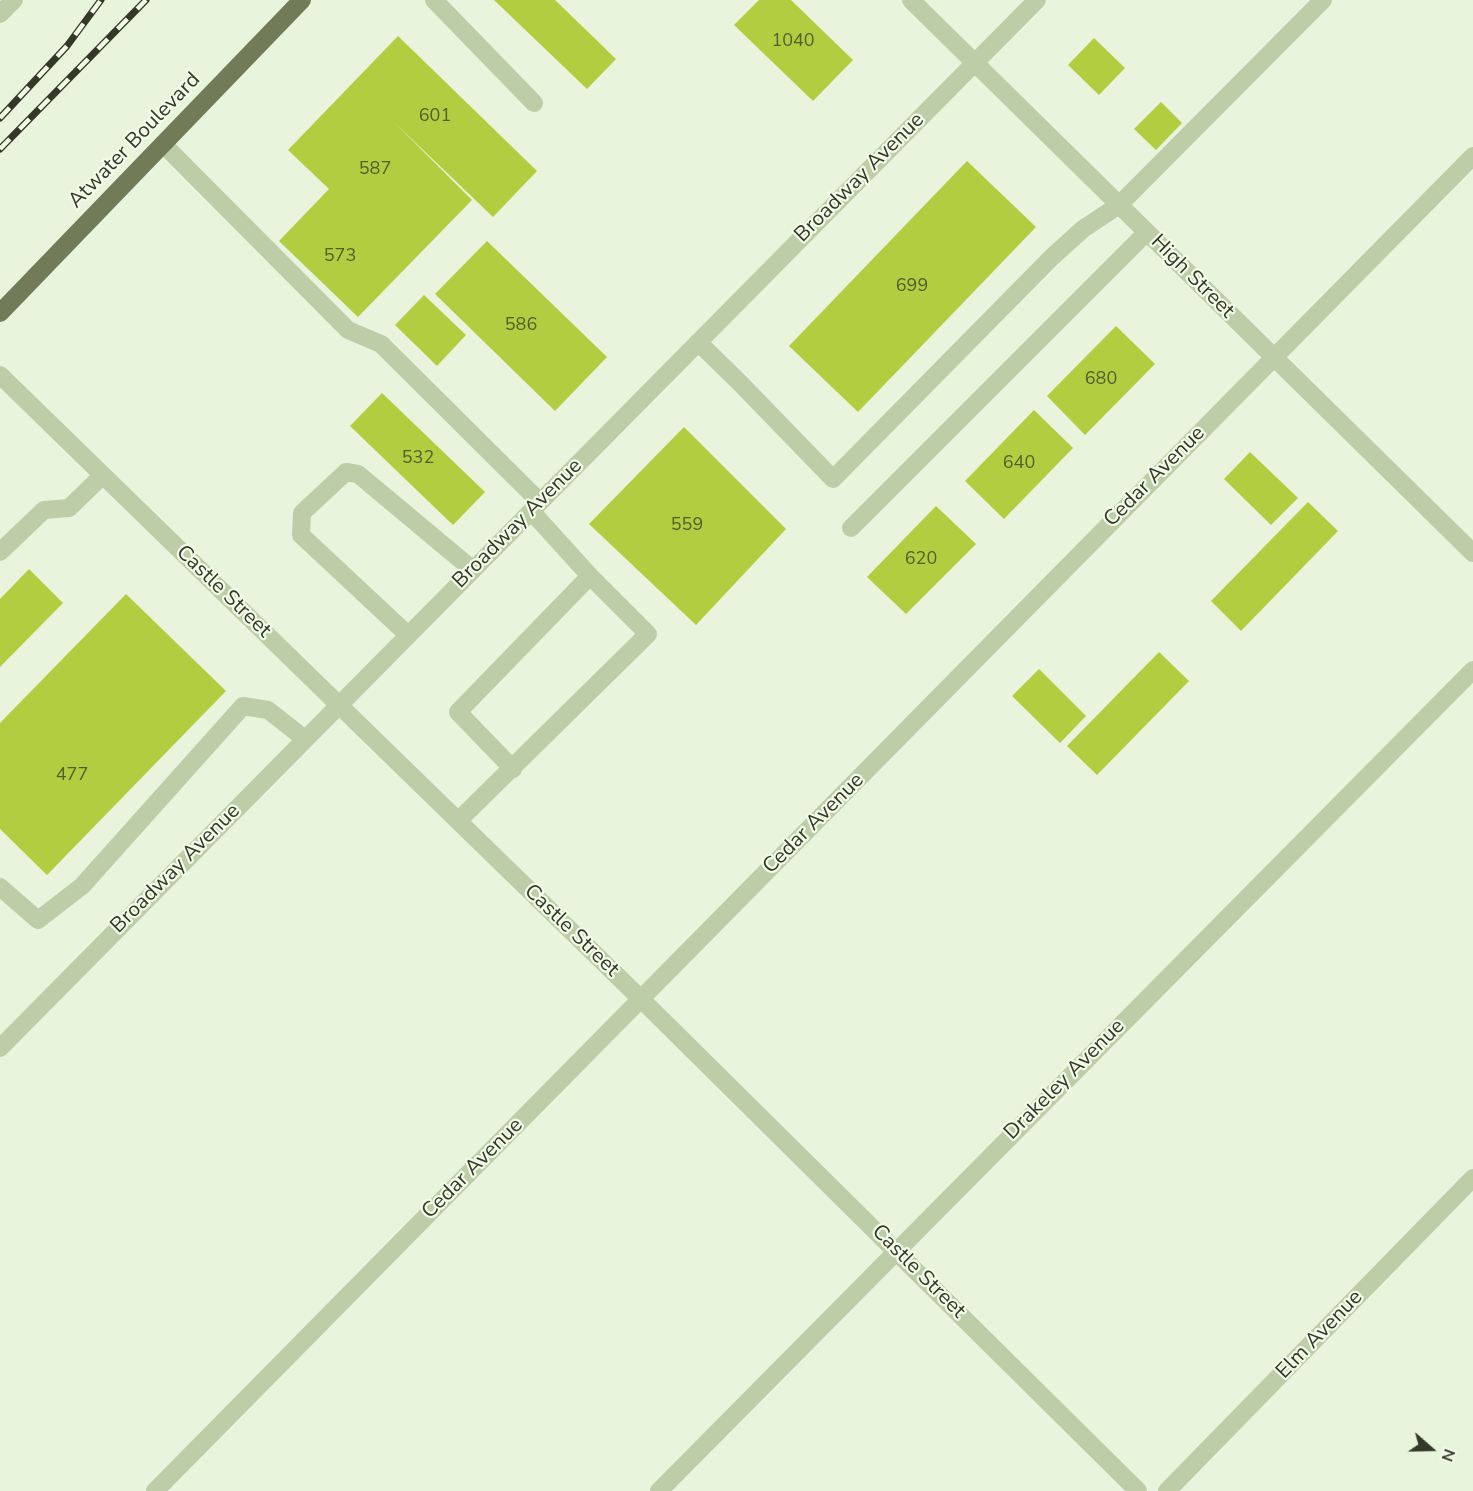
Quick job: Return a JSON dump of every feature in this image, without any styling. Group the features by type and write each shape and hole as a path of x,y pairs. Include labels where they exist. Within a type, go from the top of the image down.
{"main road":[{"name":"Atwater Boulevard","path":"0,313 302,0"}],"street":[{"path":"0,14 14,0"},
{"path":"434,0 534,103"},
{"name":"High Street","path":"911,0 1473,553"},
{"name":"Broadway Avenue","path":"0,1048 1037,0"},
{"path":"698,342 833,479 1052,257 1083,229 1119,205 1323,0"},
{"path":"163,144 348,330 381,344 536,506 590,576 648,634 458,821"},
{"name":"Cedar Avenue","path":"155,1491 1473,156"},
{"path":"851,528 1147,232"},
{"name":"Castle Street","path":"0,375 641,999 1138,1491"},
{"path":"408,635 301,535 302,513 346,472 358,474 473,570"},
{"path":"0,552 44,510 69,508 103,475"},
{"path":"513,769 458,712 590,576"},
{"name":"Drakeley Avenue","path":"659,1491 1473,670"},
{"path":"0,887 38,920 82,886 243,706 268,710 305,739"},
{"name":"Elm Avenue","path":"1167,1491 1473,1178"}],"building":[{"path":"494,0 555,0 616,59 587,89"},
{"path":"759,0 791,0 853,60 813,101 734,25"},
{"path":"398,36 537,171 493,217 395,123 472,200 358,317 279,241 329,189 288,150"},
{"path":"1094,38 1125,68 1099,95 1068,65"},
{"path":"1161,102 1182,123 1156,150 1134,129"},
{"path":"967,161 1036,227 858,412 789,346"},
{"path":"487,241 607,357 555,411 435,294"},
{"path":"424,295 466,335 437,366 395,325"},
{"path":"1116,326 1155,364 1085,435 1047,396"},
{"path":"382,393 485,492 453,525 350,426"},
{"path":"1034,410 1073,448 1004,519 965,481"},
{"path":"684,427 786,529 696,625 589,524"},
{"path":"1250,452 1298,498 1271,525 1224,479"},
{"path":"1308,502 1338,531 1241,631 1211,601"},
{"path":"936,506 976,544 906,614 867,577"},
{"path":"29,569 63,603 0,667 0,599"},
{"path":"126,594 226,691 47,875 0,829 0,723"},
{"path":"1159,652 1189,681 1097,775 1067,746"},
{"path":"1039,669 1086,716 1060,743 1012,696"}],"railway":[{"path":"0,118 67,46 101,0"},
{"path":"0,149 146,0"}]}
